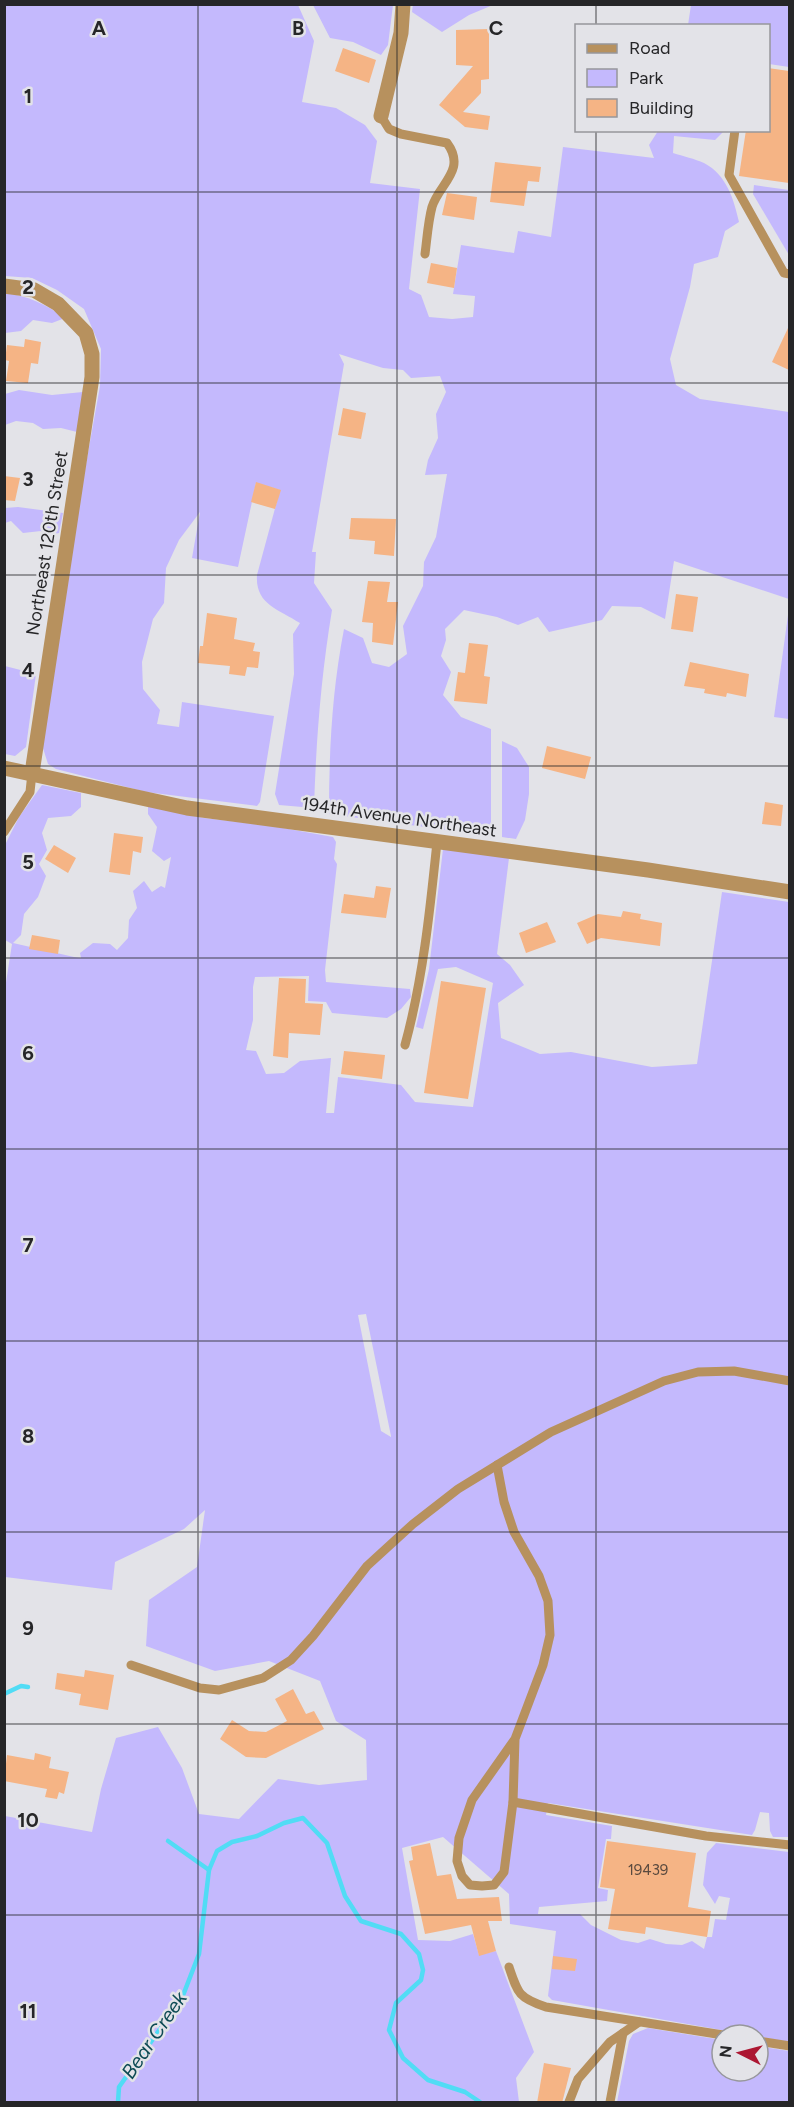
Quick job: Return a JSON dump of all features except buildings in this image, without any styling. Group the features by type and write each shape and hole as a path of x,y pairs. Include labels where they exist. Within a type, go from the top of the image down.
{"street":[{"path":"381,116 401,33 403,4"},
{"name":"Northeast 120th Street","path":"4,286 34,290 58,304 86,333 92,354 90,389 32,773"},
{"name":"194th Avenue Northeast","path":"4,768 187,808 648,870 789,892"}],"lane":[{"path":"381,116 389,129 401,134 447,143 452,150 454,161 451,176 432,206 425,254"},
{"path":"735,132 729,175 784,273 789,274"},
{"path":"4,832 30,792 32,773"},
{"path":"405,1045 413,1015 430,909 437,842"},
{"path":"131,1665 200,1688 219,1690 263,1678 291,1660 313,1636 367,1566 412,1524 458,1490 551,1432 664,1381 698,1372 734,1371 789,1381"},
{"path":"497,1465 504,1502 514,1532 538,1576 548,1601 550,1635 543,1665 515,1739 472,1800 459,1838 457,1861 462,1876 470,1885 494,1885 504,1872 513,1802 515,1739"},
{"path":"513,1802 706,1836 789,1845"},
{"path":"509,1967 515,1986 528,2001 546,2007 710,2033"},
{"path":"568,2103 578,2079 610,2042 639,2022"},
{"path":"610,2103 623,2033"},
{"path":"770,2043 789,2046"}],"green space":[{"path":"413,4 493,5 469,15 442,32 412,12"},
{"path":"4,5 298,5 314,41 302,102 336,108 365,125 377,141 370,183 420,189 409,289 421,295 429,317 452,319 473,317 475,296 453,294 461,245 514,253 518,231 551,237 563,147 654,158 649,145 657,132 723,132 715,140 674,136 673,153 704,163 724,181 735,205 739,222 725,231 718,257 694,264 670,359 676,385 700,399 789,412 789,599 674,561 665,619 641,607 612,606 602,620 549,632 538,617 518,625 497,617 464,610 445,629 446,640 441,656 451,672 443,695 461,717 491,729 491,836 329,814 332,721 344,629 363,638 372,663 389,667 407,654 403,626 423,586 424,562 436,537 447,474 425,475 428,460 438,438 436,414 446,392 440,376 411,378 403,370 383,368 339,354 344,364 312,552 316,552 314,583 332,610 320,709 314,808 279,805 275,794 294,674 293,634 300,623 270,605 260,593 257,585 257,575 280,490 256,483 238,567 192,558 200,512 179,540 166,568 164,603 153,619 142,662 143,689 160,710 157,724 179,727 182,702 274,716 260,802 257,806 146,792 56,769 48,764 42,745 74,531 100,386 101,349 84,309 57,290 32,278 5,276"},
{"path":"313,5 393,5 388,45 381,55 353,42 330,38"},
{"path":"691,5 789,5 789,67 770,64 770,24 688,24"},
{"path":"754,185 789,190 789,255 753,194"},
{"path":"5,293 36,301 65,318 52,323 33,320 21,331 5,333"},
{"path":"19,390 52,395 83,392 77,432 61,428 43,429 33,423 16,421 5,425 5,394"},
{"path":"18,507 63,513 59,533 49,535 41,531 23,533 11,521 5,523 5,508"},
{"path":"789,608 789,719 774,717"},
{"path":"5,666 36,674 26,747 15,756 5,754"},
{"path":"502,741 517,748 529,767 529,794 525,820 516,839 502,837"},
{"path":"42,785 81,793 81,807 71,816 48,818 42,833 47,850 39,864 46,876 38,897 24,914 21,935 13,943 81,958 80,953 93,943 110,944 117,950 128,938 129,920 137,908 133,891 144,881 152,892 161,886 165,888 171,857 164,861 152,851 157,827 148,814 148,806 204,818 272,826 333,837 336,842 334,859 337,864 325,970 326,982 410,989 411,997 401,1009 387,1018 332,1013 326,1002 308,1001 309,976 255,977 253,1020 246,1050 256,1051 266,1074 284,1073 300,1061 331,1058 326,1113 334,1113 338,1077 401,1085 415,1102 473,1107 493,983 456,967 438,969 423,1029 416,1027 429,969 443,849 509,858 497,954 510,965 524,985 498,1003 501,1038 540,1054 571,1052 652,1067 697,1064 722,892 789,902 789,1837 773,1837 770,1831 769,1813 760,1812 752,1835 548,1803 546,1815 612,1826 611,1839 606,1839 598,1888 608,1890 607,1901 539,1907 538,1914 580,1914 591,1925 621,1940 638,1943 650,1939 666,1944 682,1945 692,1941 704,1949 707,1937 712,1937 715,1919 726,1920 730,1898 719,1896 715,1904 703,1885 707,1853 716,1843 789,1852 789,2042 770,2039 770,2023 710,2023 710,2028 552,2000 548,1996 556,1931 510,1924 509,1894 443,1837 402,1848 418,1940 450,1941 473,1934 479,1955 496,1951 534,2052 516,2078 519,2102 5,2102 5,1816 92,1832 101,1789 116,1738 158,1727 182,1768 199,1814 239,1819 278,1779 319,1785 367,1780 366,1740 336,1721 320,1681 269,1661 215,1671 146,1646 149,1600 197,1567 205,1510 184,1529 115,1562 112,1590 5,1577 4,995 12,944 5,940 4,847 19,817","holes":["366,1314 391,1437 381,1431 358,1315"]},
{"path":"648,2028 710,2038 710,2083 770,2083 770,2048 789,2051 789,2102 617,2102 629,2041 633,2034"}],"waterway":[{"path":"4,1694 21,1686 28,1687"},
{"name":"Bear Creek","path":"118,2102 119,2087 182,1998 199,1954 209,1870 217,1851 232,1842 257,1836 284,1823 303,1818 327,1843 345,1896 361,1921 401,1934 419,1954 423,1970 421,1980 396,2003 389,2030 403,2058 428,2080 465,2092 480,2102"},
{"path":"168,1841 209,1870"}]}
